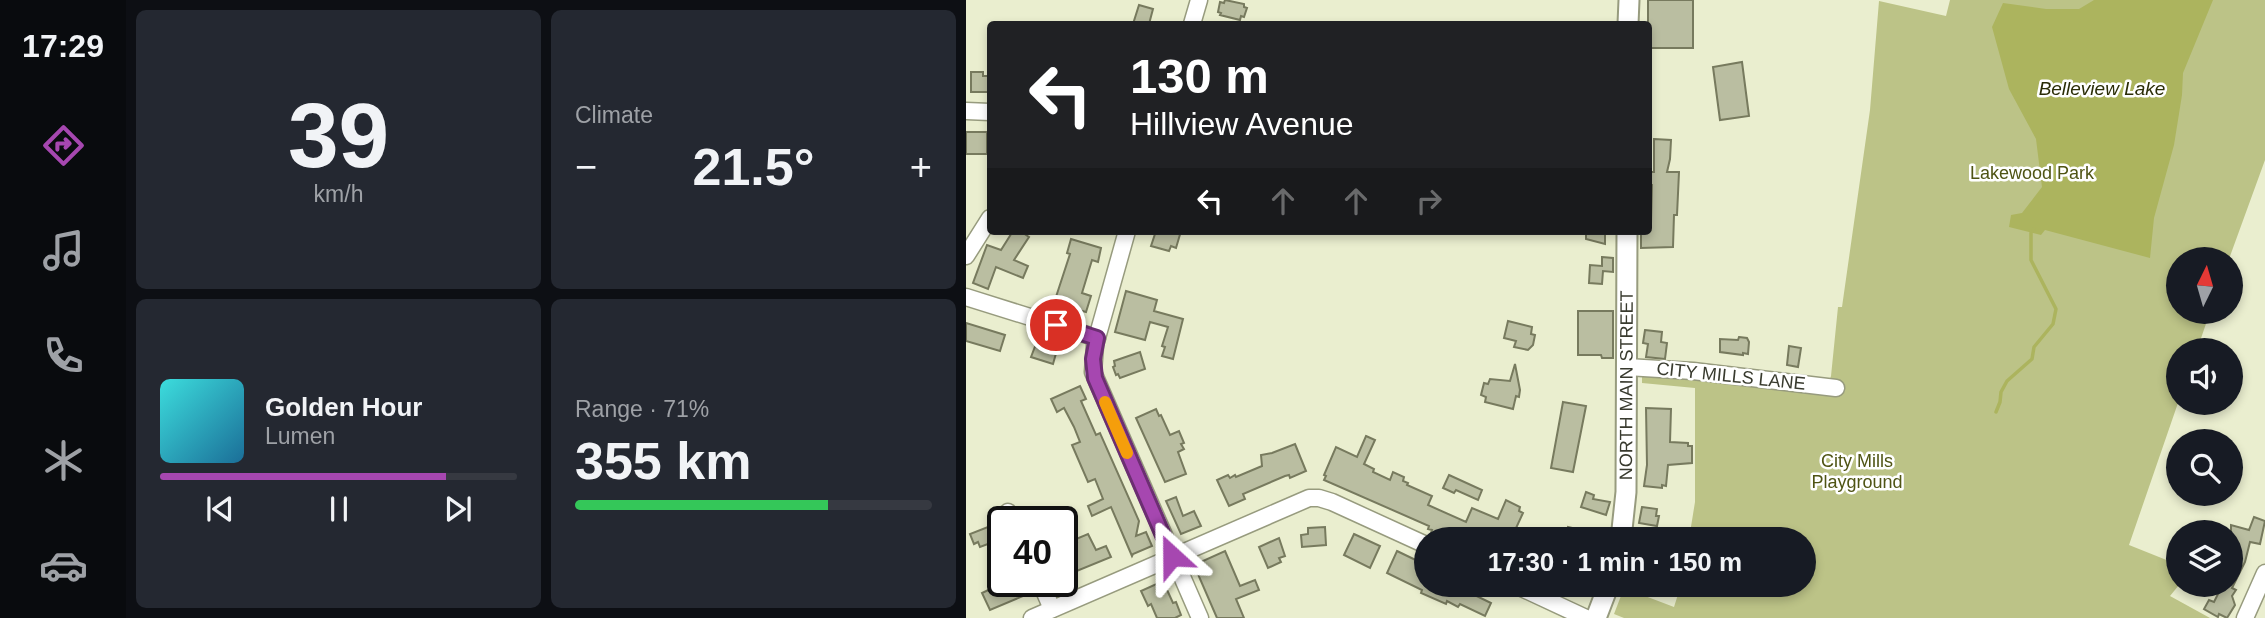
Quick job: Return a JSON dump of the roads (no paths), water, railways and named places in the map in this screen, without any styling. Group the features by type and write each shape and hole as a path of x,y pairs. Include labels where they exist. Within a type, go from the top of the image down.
{"main road":[{"path":"1629,0 1629,21"},
{"name":"NORTH MAIN STREET","path":"1622,527 1626,492 1628,235"},
{"path":"1597,618 1604,597"}],"street":[{"path":"1193,21 1199,0"},
{"path":"966,111 987,112"},
{"path":"966,256 987,223"},
{"path":"1126,235 1097,338 1093,359 1095,378 1200,618"},
{"path":"966,297 1097,338"},
{"name":"CITY MILLS LANE","path":"1627,367 1693,371 1836,388"},
{"path":"1032,618 1305,499 1316,498 1332,502 1414,540"},
{"path":"2245,618 2265,573"},
{"path":"1047,597 1052,609"},
{"path":"1541,597 1586,618"}],"water":[{"name":"Belleview Lake","path":"2094,0 2213,0 2183,73 2174,145 2154,218 2150,258 2045,230 2041,235 2009,227 2011,215 2022,213 2042,187 2036,139 2009,89 1992,27 2003,3 2046,9 2079,9"}],"waterway":[{"path":"1996,412 2007,381 2032,359 2034,347 2053,324 2056,309 2031,260 2031,233 2034,229"}],"park label":[{"name":"Lakewood Park","path":"2032,173"},
{"name":"City Mills Playground","path":"1857,471"}]}
